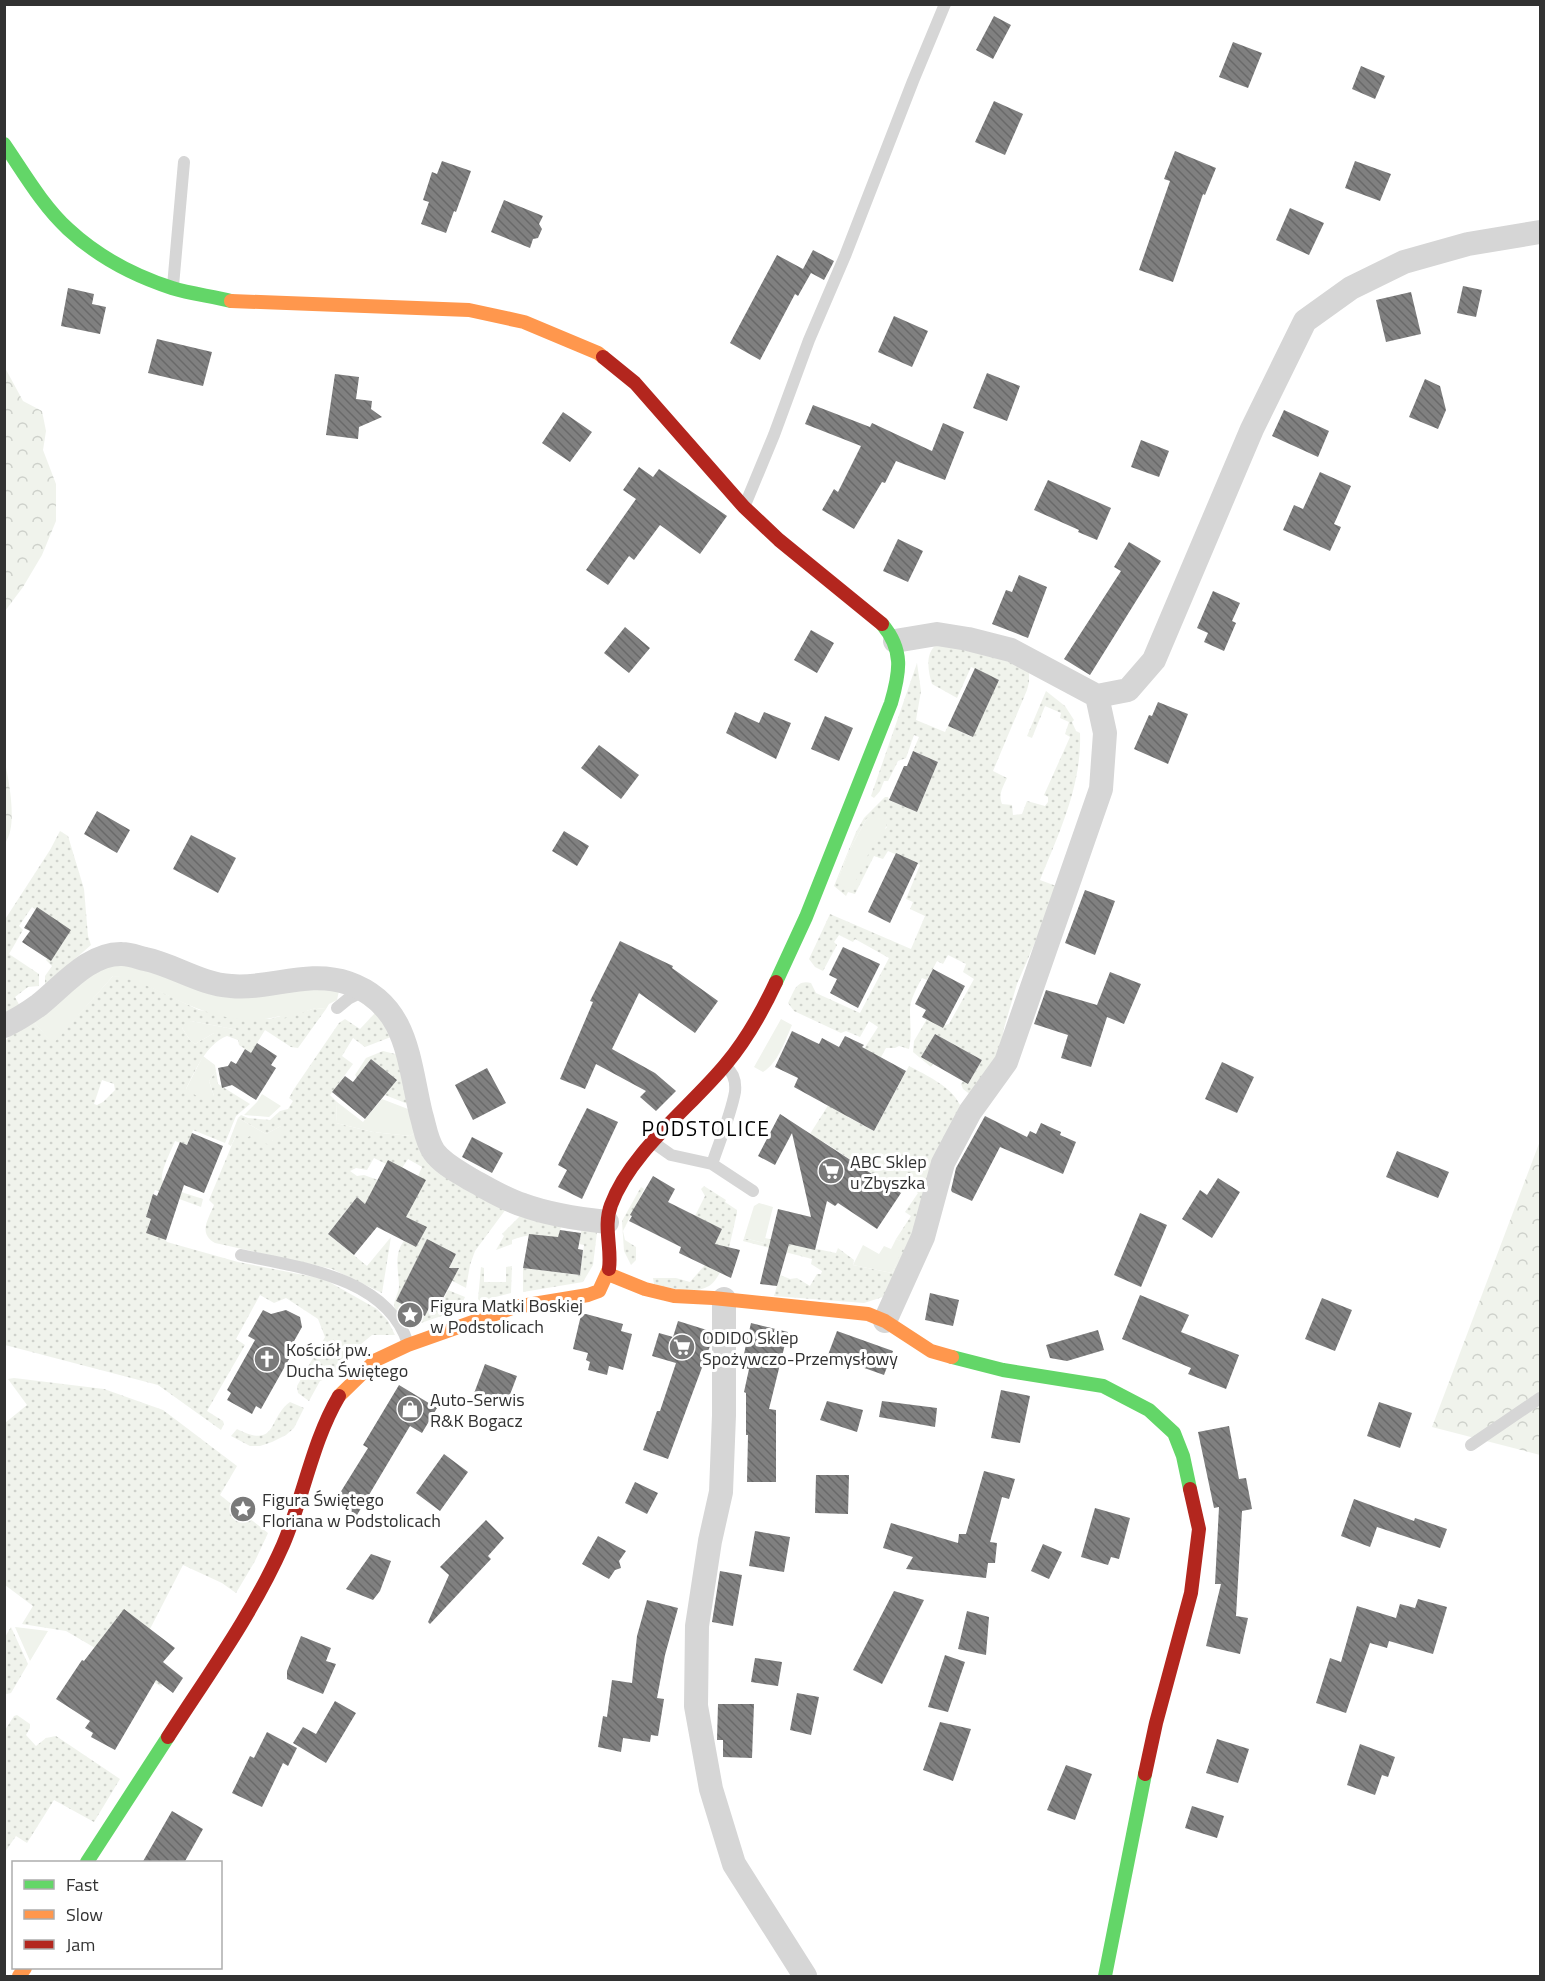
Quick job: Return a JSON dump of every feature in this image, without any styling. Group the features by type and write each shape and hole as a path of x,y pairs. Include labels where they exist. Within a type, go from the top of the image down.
{"street":[{"path":"4,144 37,192 68,229 104,257 173,288 233,301 470,310 524,322 598,353 615,365 662,412 744,507 779,540 882,624 896,641 898,664 894,694 850,809 775,986 748,1037 725,1066 653,1142 625,1178 610,1207 607,1222 610,1250 608,1274 599,1291 594,1294 515,1307 408,1345 376,1360 341,1393 321,1434 288,1532 269,1575 243,1620 88,1861"},
{"path":"896,641 937,634 979,641 1011,650 1097,696 1128,690 1154,660 1252,429 1305,321 1351,288 1404,262 1468,244 1540,232"},
{"path":"885,1321 922,1237 943,1163 970,1112 1006,1062 1101,789 1105,732 1097,696"},
{"path":"4,1026 37,1006 78,971 99,958 111,955 123,954 158,962 210,982 232,987 302,979 332,979 365,991 381,1002 394,1016 402,1035 425,1136 441,1161 521,1205 565,1217 607,1222"},
{"path":"608,1274 645,1289 674,1296 859,1312 885,1321 931,1351 1003,1370 1103,1386 1149,1410 1174,1433 1183,1456 1199,1529 1191,1593 1156,1723 1129,1848 1105,1977"},
{"path":"724,1299 724,1415 721,1492 710,1541 697,1626 696,1706 711,1789 734,1864 805,1977"}],"lane":[{"path":"744,507 945,4"},
{"path":"173,288 184,162"},
{"path":"336,1008 365,991"},
{"path":"712,1164 735,1092 732,1071 725,1066"},
{"path":"653,1142 671,1155 712,1164 753,1191"},
{"path":"241,1255 322,1272 387,1302 408,1345"},
{"path":"1471,1445 1540,1398"}],"green space":[{"path":"4,366 23,401 42,411 46,431 43,450 56,484 56,521 42,555 5,611"},
{"path":"968,643 1029,671 1027,690 993,771 1007,778 1001,800 1002,804 1012,805 1013,815 1022,814 1027,801 1045,806 1048,802 1048,797 1044,795 1070,737 1065,734 1069,722 1060,718 1061,713 1045,706 1032,738 1027,736 1046,691 1065,706 1074,720 1072,722 1076,731 1080,733 1080,752 1073,790 1055,845 1040,880 1059,887 1017,984 1004,1028 1000,1052 971,1095 963,1089 961,1084 963,1081 968,1084 982,1060 935,1034 924,1053 935,1060 931,1067 913,1052 914,1041 927,1019 933,1019 945,1025 949,1024 974,979 963,972 966,964 948,955 943,964 937,961 927,980 922,978 914,994 910,1006 909,1049 899,1046 886,1048 848,1117 874,1131 909,1066 945,1087 960,1105 924,1214 886,1296 864,1303 774,1296 780,1275 790,1279 797,1278 810,1286 817,1274 821,1274 822,1271 811,1264 812,1259 743,1241 744,1238 764,1243 765,1238 836,1253 838,1248 854,1260 853,1265 892,1273 904,1243 896,1239 911,1216 905,1212 918,1193 907,1185 901,1193 824,1142 814,1157 801,1148 878,1027 869,1021 860,1037 846,1031 841,1033 794,1011 788,1003 796,987 806,982 811,983 816,993 860,1013 889,958 855,939 853,942 839,935 834,942 837,945 823,971 815,967 809,959 830,914 911,949 925,916 910,909 913,902 906,899 920,865 888,851 883,859 874,856 855,894 848,892 846,896 834,886 856,832 864,818 885,797 917,812 938,762 913,751 919,737 914,735 906,758 898,761 888,781 884,781 874,798 871,796 917,663 921,691 916,720 945,732 948,726 972,737 999,680 971,667 957,698 932,684 929,658 936,645","holes":["867,818 887,827 838,879 850,849"]},
{"path":"5,762 12,815 9,836 5,843"},
{"path":"871,816 883,818 886,827 880,840 875,840 851,891 838,883 838,879 850,849 867,818"},
{"path":"60,831 68,836 84,889 88,936 91,945 45,985 45,976 52,966 46,960 66,928 32,907 19,926 23,930 9,954 39,974 39,986 28,987 15,997 22,1010 5,1017 4,921"},
{"path":"109,962 285,988 339,991 337,1000 329,1004 326,1009 316,1008 281,1019 280,1016 250,1020 206,1012 139,983 113,976 53,1044 33,1021"},
{"path":"113,976 130,977 199,1010 269,1019 316,1008 326,1009 298,1048 291,1047 265,1030 251,1053 239,1045 238,1040 227,1036 213,1045 198,1066 186,1089 214,1096 209,1081 216,1071 218,1084 250,1104 236,1116 225,1143 193,1130 187,1145 175,1141 164,1168 163,1182 175,1190 203,1199 201,1207 155,1190 146,1217 151,1219 167,1242 238,1262 324,1279 377,1309 388,1321 395,1335 372,1335 338,1363 332,1375 320,1381 309,1401 298,1393 297,1386 325,1337 318,1319 286,1298 274,1303 260,1295 236,1339 245,1345 207,1411 223,1421 221,1430 158,1385 5,1345 4,1042 31,1019 53,1043","holes":["191,1021 233,1029 236,1029 232,1033 214,1033 195,1044 182,1028","102,1080 114,1084 115,1090 97,1105 94,1104"]},
{"path":"367,1001 396,1035 365,1047 353,1038 342,1056 353,1064 330,1095 337,1102 336,1123 373,1132 410,1136 418,1132 506,1209 475,1251 466,1288 445,1277 456,1254 427,1240 396,1301 425,1316 434,1298 442,1302 448,1290 465,1297 459,1310 412,1326 396,1313 394,1307 399,1287 397,1263 401,1246 404,1241 416,1247 426,1227 404,1228 407,1211 425,1180 418,1176 422,1167 408,1159 402,1168 374,1158 367,1170 356,1168 350,1171 357,1176 364,1175 378,1180 369,1207 357,1197 328,1234 367,1266 391,1237 382,1293 332,1269 215,1243 206,1231 207,1221 214,1205 209,1200 236,1135 272,1141 281,1126 266,1134 238,1118 241,1115 270,1120 280,1111 288,1109 293,1101 289,1098 294,1089 339,1023 345,1019 360,1029 375,1013 362,1003"},
{"path":"781,1019 792,1025 777,1057 763,1072 754,1067"},
{"path":"186,1022 237,1030 232,1033 214,1033 195,1044 182,1028"},
{"path":"383,1051 403,1056 408,1104 385,1095 397,1080 371,1059 357,1077 355,1075 366,1058"},
{"path":"203,1056 215,1065 216,1071 209,1081 214,1096 209,1104 186,1089"},
{"path":"262,1094 281,1106 269,1117 244,1115 257,1102"},
{"path":"382,1099 408,1109 416,1132 410,1136 373,1132 336,1123 337,1102 363,1122"},
{"path":"238,1118 266,1134 281,1126 285,1129 282,1139 273,1140 269,1145 250,1136 245,1139 236,1135 231,1146 228,1144"},
{"path":"1540,1141 1540,1455 1432,1427"},
{"path":"704,1186 737,1210 720,1273 709,1286 703,1289 682,1290 654,1284 653,1278 676,1278 690,1282 705,1265 722,1229 695,1216 705,1196 701,1189"},
{"path":"641,1187 644,1189 623,1231 625,1240 636,1247 636,1260 631,1265 624,1251 622,1221"},
{"path":"759,1203 773,1207 764,1243 744,1238 754,1206"},
{"path":"520,1216 597,1232 593,1265 583,1282 523,1292 523,1268 580,1275 584,1245 579,1244 581,1231 561,1227 558,1240 541,1235 524,1236 496,1250 504,1236 502,1234"},
{"path":"896,1239 905,1243 892,1273 853,1265 863,1245 879,1254 884,1246 891,1249"},
{"path":"512,1266 511,1293 480,1301 478,1299 481,1267 484,1268 484,1282 506,1282 506,1267"},
{"path":"8,1379 104,1389 163,1410 237,1466 220,1495 268,1533 236,1593 222,1583 183,1565 150,1629 162,1687 66,1631 22,1624 33,1606 5,1585 5,1423 27,1405"},
{"path":"290,1402 304,1408 294,1428 286,1435 260,1446 250,1446 231,1436 237,1429 259,1436 266,1434 283,1408"},
{"path":"11,1627 28,1664 11,1693 7,1694 4,1693 5,1637"},
{"path":"15,1627 48,1631 30,1661"},
{"path":"17,1715 30,1724 26,1735 36,1746 46,1738 56,1736 120,1779 94,1822 54,1800 27,1843 16,1836 5,1852 5,1730"}],"building":[{"path":"994,16 1011,25 993,59 976,50"},
{"path":"1233,42 1262,53 1248,88 1219,77"},
{"path":"1361,66 1385,76 1375,99 1352,89"},
{"path":"994,101 1023,114 1005,155 975,142"},
{"path":"1175,151 1216,168 1205,195 1203,194 1173,282 1139,270 1170,181 1164,179"},
{"path":"442,161 471,171 446,233 421,224 429,202 423,200 432,172 437,174"},
{"path":"1355,161 1391,174 1380,201 1345,188"},
{"path":"504,200 543,216 539,224 542,229 538,238 533,239 530,248 491,232"},
{"path":"1290,208 1324,223 1309,255 1276,240"},
{"path":"813,250 834,261 824,280 811,273 798,296 795,294 760,360 730,343 777,255 803,269"},
{"path":"1463,286 1482,290 1476,317 1457,313"},
{"path":"68,288 94,294 92,304 106,307 100,334 61,326"},
{"path":"1411,292 1421,334 1386,342 1376,300"},
{"path":"894,316 928,331 912,367 878,352"},
{"path":"157,339 212,352 203,386 148,373"},
{"path":"987,373 1020,386 1007,421 973,408"},
{"path":"335,374 359,377 356,399 372,401 371,409 382,417 359,427 358,439 326,435"},
{"path":"1425,379 1440,386 1446,410 1438,429 1409,417"},
{"path":"813,405 870,427 872,423 932,451 943,423 964,432 945,480 896,461 885,483 882,482 854,529 822,510 834,489 838,492 861,446 805,424"},
{"path":"1284,410 1329,431 1318,457 1272,436"},
{"path":"563,412 592,432 570,462 542,443"},
{"path":"1141,440 1169,451 1159,477 1131,467"},
{"path":"639,467 653,477 659,469 727,516 700,554 660,525 634,560 629,556 608,585 586,570 636,499 623,490"},
{"path":"1320,472 1351,486 1334,524 1341,527 1330,551 1283,530 1294,505 1303,509"},
{"path":"1048,480 1111,508 1097,540 1034,510"},
{"path":"898,539 923,551 908,582 883,571"},
{"path":"1129,542 1161,561 1090,675 1064,659 1121,571 1114,567"},
{"path":"1019,575 1047,587 1028,638 992,624 1006,590 1012,592"},
{"path":"1213,591 1240,603 1232,621 1236,623 1224,651 1204,642 1208,633 1197,628"},
{"path":"625,627 650,648 629,673 604,653"},
{"path":"811,630 834,643 817,673 794,660"},
{"path":"975,668 999,680 973,737 948,726"},
{"path":"1158,702 1188,714 1168,764 1134,749 1149,715 1152,716"},
{"path":"735,712 759,723 764,712 791,723 776,759 726,733"},
{"path":"825,716 853,728 839,761 811,749"},
{"path":"599,745 639,775 621,799 581,768"},
{"path":"913,751 938,762 917,812 889,800"},
{"path":"97,811 130,830 117,853 84,834"},
{"path":"564,831 589,846 577,866 552,851"},
{"path":"191,835 236,858 218,893 173,869"},
{"path":"896,853 918,863 890,923 868,912"},
{"path":"1085,890 1115,901 1095,955 1065,943"},
{"path":"37,907 71,930 51,961 22,942 30,931 24,928"},
{"path":"620,941 673,966 672,968 718,1001 695,1033 639,993 612,1049 655,1073 676,1091 656,1111 640,1097 646,1091 596,1064 585,1089 560,1079 593,1002 590,1001"},
{"path":"843,947 880,964 858,1008 830,993 837,979 829,975"},
{"path":"933,969 965,986 943,1028 922,1017 926,1010 915,1004"},
{"path":"1110,972 1141,984 1124,1024 1107,1017 1091,1067 1061,1058 1068,1035 1034,1024 1046,990 1097,1005"},
{"path":"792,1031 819,1044 822,1038 839,1047 845,1036 906,1071 874,1131 794,1087 798,1078 775,1067"},
{"path":"935,1034 982,1060 968,1084 921,1057"},
{"path":"257,1043 277,1056 271,1065 276,1068 256,1100 232,1085 222,1088 218,1068 228,1066 231,1061 236,1064 245,1049 251,1053"},
{"path":"371,1059 397,1080 365,1119 332,1092 345,1076 353,1082"},
{"path":"1222,1062 1254,1077 1237,1113 1205,1099"},
{"path":"487,1068 506,1103 473,1120 455,1085"},
{"path":"587,1108 618,1122 582,1199 558,1187 567,1170 558,1165"},
{"path":"780,1114 901,1193 877,1229 838,1203 835,1206 827,1201 815,1250 789,1244 777,1286 760,1284 778,1209 811,1217 792,1133 775,1165 758,1156"},
{"path":"985,1116 1027,1137 1030,1131 1036,1134 1041,1123 1076,1142 1063,1174 1000,1147 972,1201 952,1192 956,1168"},
{"path":"192,1133 223,1146 204,1193 184,1185 166,1240 146,1233 151,1219 146,1217 153,1194 157,1196 180,1142 187,1145"},
{"path":"472,1137 503,1153 492,1173 462,1157"},
{"path":"1397,1151 1449,1172 1438,1198 1386,1177"},
{"path":"388,1160 426,1180 406,1217 427,1227 416,1247 377,1227 354,1255 328,1234 357,1197 365,1204"},
{"path":"653,1176 675,1189 668,1202 722,1229 715,1244 740,1250 731,1278 679,1253 681,1247 629,1221 632,1216 630,1215"},
{"path":"1218,1178 1240,1192 1212,1238 1182,1219 1200,1190 1207,1195"},
{"path":"1140,1213 1167,1225 1141,1287 1114,1275"},
{"path":"560,1230 581,1233 578,1249 583,1250 580,1275 523,1268 529,1234 558,1237"},
{"path":"427,1239 456,1254 449,1268 459,1268 441,1302 434,1298 425,1316 396,1301"},
{"path":"930,1293 959,1300 953,1326 925,1320"},
{"path":"1140,1295 1189,1315 1181,1332 1239,1355 1226,1389 1188,1374 1191,1368 1122,1339"},
{"path":"1322,1298 1352,1310 1335,1351 1305,1339"},
{"name":"Kościół pw. Ducha Świętego","path":"263,1310 271,1314 286,1310 300,1317 302,1327 289,1350 293,1352 261,1409 256,1406 252,1414 227,1400 231,1393 227,1390 255,1340 248,1336"},
{"path":"586,1314 623,1324 621,1331 632,1334 623,1370 609,1366 607,1375 588,1370 590,1362 586,1360 588,1353 573,1349 581,1315"},
{"path":"678,1321 710,1331 710,1346 668,1459 643,1450 657,1411 660,1411 676,1363 652,1356 659,1333 673,1337"},
{"path":"751,1323 788,1332 769,1409 776,1410 776,1482 747,1482 748,1435 746,1435 746,1393 744,1392 749,1369 741,1367"},
{"path":"1098,1330 1104,1350 1067,1361 1050,1358 1046,1345"},
{"path":"837,1331 893,1351 884,1375 828,1355"},
{"path":"485,1364 517,1376 505,1408 473,1396"},
{"path":"399,1385 437,1408 422,1433 410,1426 357,1515 335,1501 368,1448 363,1445"},
{"path":"1001,1390 1030,1396 1020,1443 991,1438"},
{"path":"827,1401 863,1410 857,1432 820,1420"},
{"path":"882,1401 937,1408 935,1427 879,1417"},
{"path":"1379,1402 1412,1413 1400,1448 1367,1436"},
{"path":"1229,1426 1239,1479 1246,1478 1252,1509 1242,1511 1236,1616 1248,1618 1240,1654 1206,1646 1221,1584 1215,1584 1219,1507 1214,1508 1198,1432"},
{"path":"444,1454 468,1472 440,1511 416,1493"},
{"path":"984,1471 1015,1479 1009,1499 1002,1497 990,1542 997,1543 995,1563 988,1563 986,1578 906,1569 913,1557 883,1548 891,1523 958,1543 959,1534 966,1534"},
{"path":"816,1475 849,1475 848,1514 815,1513"},
{"path":"635,1482 658,1493 647,1514 625,1503"},
{"path":"1354,1499 1414,1521 1415,1518 1447,1529 1440,1548 1377,1527 1370,1547 1341,1536"},
{"path":"1095,1508 1130,1518 1119,1559 1111,1557 1108,1565 1081,1557"},
{"path":"486,1520 504,1538 488,1556 491,1559 430,1624 428,1622 449,1575 440,1567"},
{"path":"755,1531 790,1537 784,1572 749,1566"},
{"path":"598,1536 626,1551 619,1561 621,1568 615,1570 609,1579 582,1564"},
{"path":"1043,1544 1062,1552 1049,1579 1031,1571"},
{"path":"371,1554 391,1561 380,1591 373,1600 346,1589"},
{"path":"720,1571 742,1575 733,1626 712,1622"},
{"path":"894,1591 924,1600 882,1684 853,1670"},
{"path":"1418,1599 1447,1607 1433,1654 1389,1641 1387,1648 1370,1643 1346,1713 1316,1703 1330,1658 1341,1662 1357,1606 1396,1618 1400,1604 1415,1608"},
{"path":"647,1600 678,1608 665,1655 657,1698 664,1699 658,1736 651,1735 650,1742 623,1738 621,1752 598,1747 603,1716 607,1717 612,1680 632,1683 637,1636"},
{"path":"124,1609 175,1648 163,1662 183,1678 173,1693 156,1680 115,1750 91,1737 93,1733 85,1728 90,1721 56,1699 82,1660 84,1661"},
{"path":"967,1611 989,1617 986,1655 958,1649"},
{"path":"301,1636 331,1648 326,1661 336,1664 323,1694 287,1679 287,1671"},
{"path":"945,1655 965,1662 948,1712 928,1707"},
{"path":"755,1658 782,1662 778,1686 751,1682"},
{"path":"797,1693 819,1697 811,1735 790,1730"},
{"path":"335,1701 356,1713 326,1763 293,1743 303,1727 316,1734"},
{"path":"718,1704 754,1704 752,1758 723,1757 723,1740 717,1740"},
{"path":"940,1722 971,1729 953,1781 923,1770"},
{"path":"267,1732 297,1748 288,1766 283,1763 262,1807 232,1793 250,1756 254,1758"},
{"path":"1217,1739 1249,1749 1238,1783 1206,1773"},
{"path":"1360,1744 1395,1757 1388,1777 1382,1775 1375,1795 1347,1785"},
{"path":"1066,1765 1092,1774 1075,1820 1047,1810"},
{"path":"1192,1806 1224,1816 1217,1838 1185,1828"},
{"path":"172,1811 203,1829 185,1861 143,1861"}],"traffic: fast":[{"path":"4,144 50,210 91,248 130,271 158,283 231,301"},
{"path":"776,982 806,917 891,703 898,671 897,652 882,624"},
{"path":"952,1357 1003,1370 1103,1386 1149,1410 1174,1433 1183,1456 1190,1489"},
{"path":"88,1861 168,1737"},
{"path":"1105,1976 1145,1774"}],"traffic: slow":[{"path":"231,301 469,310 524,322 603,357"},
{"path":"339,1396 376,1360 408,1345 515,1307 588,1295 599,1291 609,1269"},
{"path":"608,1274 645,1289 674,1296 868,1314 885,1321 931,1351 952,1357"},
{"path":"19,1976 24,1969"}],"traffic: jam":[{"path":"603,357 635,383 744,507 779,540 882,624"},
{"path":"609,1269 609,1213 620,1185 647,1148 734,1055 754,1025 776,982"},
{"path":"168,1737 229,1643 271,1570 283,1545 322,1432 339,1396"},
{"path":"1145,1774 1156,1723 1191,1593 1199,1529 1190,1489"}],"place":[{"name":"ABC Sklep u Zbyszka","path":"831,1171"},
{"name":"Figura Matki Boskiej w Podstolicach","path":"410,1315"},
{"name":"ODIDO Sklep Spożywczo-Przemysłowy","path":"682,1347"},
{"name":"Kościół pw. Ducha Świętego","path":"267,1359"},
{"name":"Auto-Serwis R&K Bogacz","path":"410,1409"},
{"name":"Figura Świętego Floriana w Podstolicach","path":"243,1509"}],"district":[{"name":"PODSTOLICE","path":"706,1128"}]}
